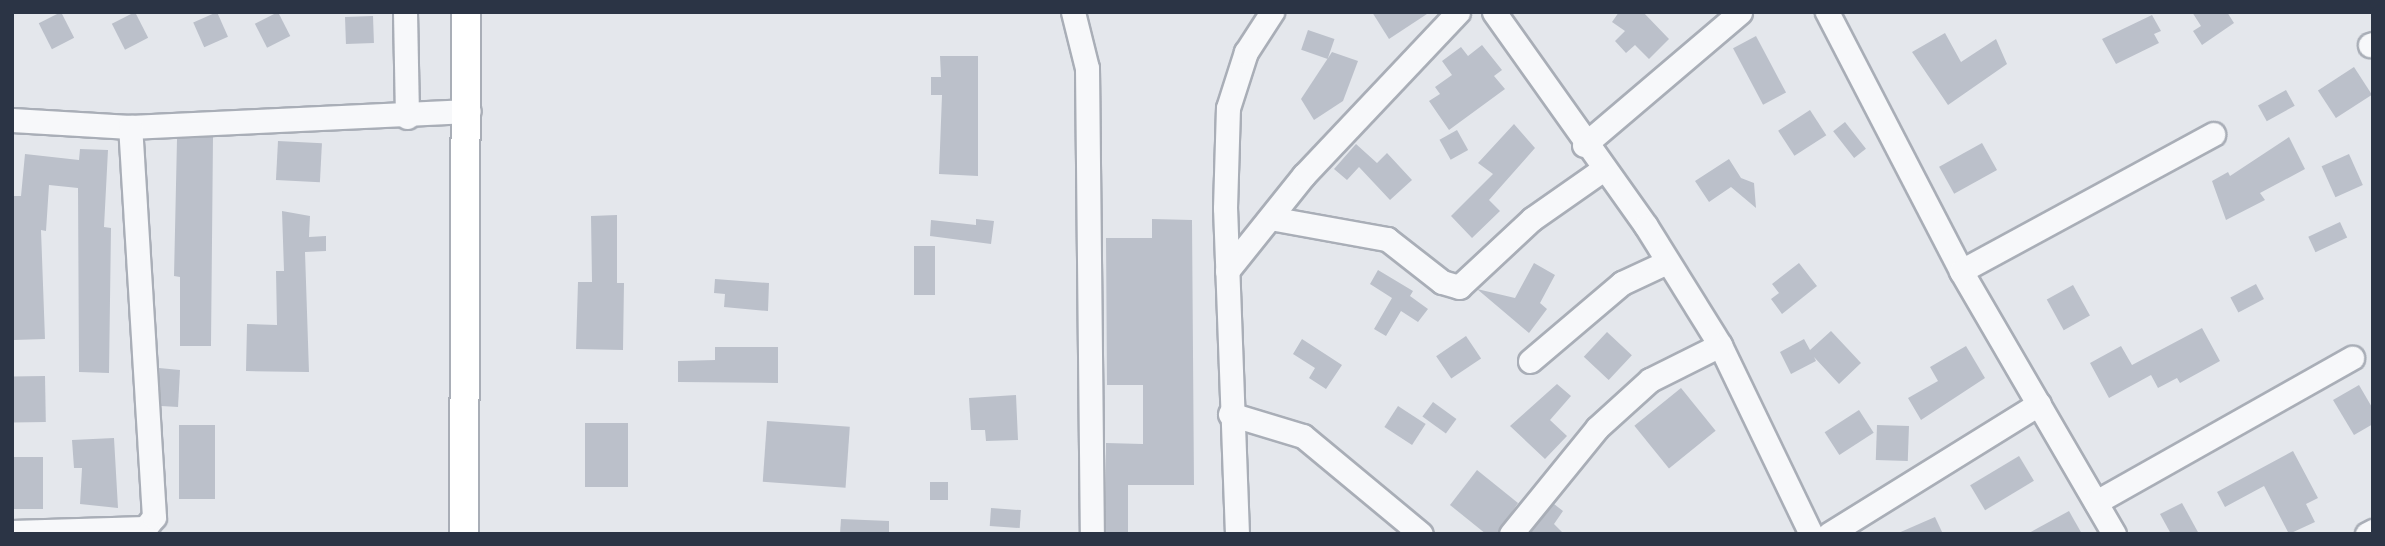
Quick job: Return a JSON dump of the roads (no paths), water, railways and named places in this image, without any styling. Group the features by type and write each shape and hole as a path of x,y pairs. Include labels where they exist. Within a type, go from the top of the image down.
{"main road":[{"path":"464,534 469,111 466,12"}],"street":[{"path":"405,12 407,117"},
{"path":"1073,12 1087,68 1092,534"},
{"path":"1227,271 1270,218 1458,12"},
{"path":"1494,12 1667,262 1720,345 1811,534"},
{"path":"1584,145 1740,12"},
{"path":"1237,534 1230,414 1227,108 1246,52 1269,13"},
{"path":"1829,13 1962,271 2114,534"},
{"path":"12,120 130,127 407,117 469,111"},
{"path":"12,532 145,528 154,517 130,127"},
{"path":"1962,271 2213,134"},
{"path":"1270,218 1387,239 1442,282 1459,287 1532,219 1602,170"},
{"path":"1530,361 1622,283 1667,262"},
{"path":"1511,534 1550,480 1616,411 1650,380 1720,345"},
{"path":"2096,502 2352,358"},
{"path":"1829,534 2039,404"},
{"path":"1230,414 1303,436 1421,534"},
{"path":"2367,534 2373,531"}]}
